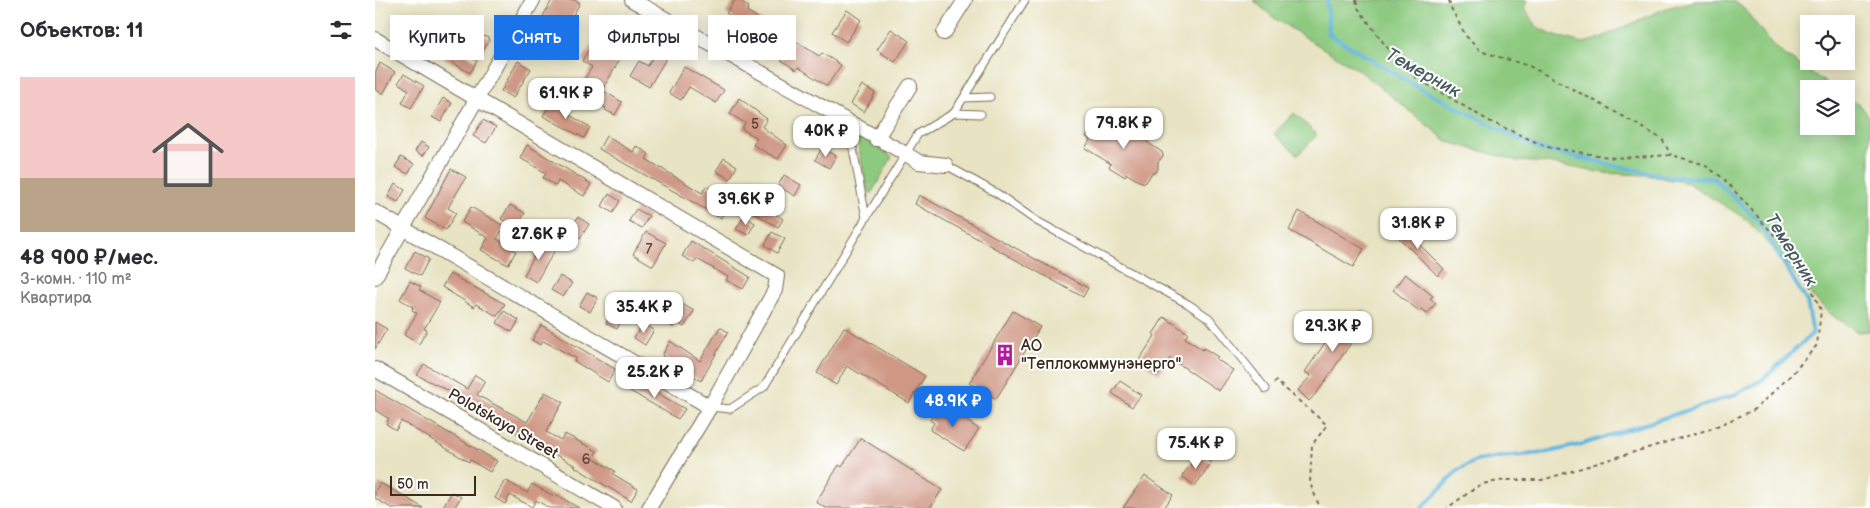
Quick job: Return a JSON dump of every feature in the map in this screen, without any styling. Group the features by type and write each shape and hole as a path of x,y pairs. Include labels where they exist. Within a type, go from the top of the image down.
{"street":[{"path":"375,277 533,0"},
{"path":"632,0 919,162 946,165"},
{"path":"944,33 965,0"},
{"path":"375,39 777,276 775,290 649,508"},
{"path":"876,138 910,86"},
{"path":"375,212 709,407"},
{"name":"Polotskaya Street","path":"375,369 614,508"}],"lane":[{"path":"709,407 729,409 764,387 918,134 954,113 1025,0"},
{"path":"964,98 990,97"},
{"path":"954,113 981,114"},
{"path":"848,122 866,218"},
{"path":"946,165 998,194 1035,220 1188,304 1209,318 1266,389"}],"path":[{"path":"1356,0 1358,8 1391,54 1415,77 1489,121 1547,146 1615,158 1671,155 1703,164 1723,178 1801,265 1821,310 1817,345 1792,374 1754,410 1710,429 1542,480 1505,480 1481,484 1447,508"},
{"path":"1449,0 1451,8 1466,36 1480,50 1529,66 1610,109 1662,139 1671,155"},
{"path":"1266,389 1276,381 1327,426 1312,445 1310,483 1320,508"}],"green space":[{"path":"1253,0 1528,0 1524,7 1536,26 1552,35 1583,43 1598,39 1666,8 1695,1 1728,0 1741,5 1771,43 1800,65 1800,70 1807,70 1822,80 1800,80 1800,135 1855,135 1855,102 1861,106 1870,118 1870,331 1858,332 1833,316 1812,296 1786,262 1746,219 1688,183 1646,175 1603,173 1547,163 1518,161 1448,142 1360,71 1274,18"},
{"path":"1294,113 1317,135 1298,155 1274,134"},
{"path":"856,134 892,157 871,194 867,188"}],"building":[{"path":"552,0 575,0 580,3 573,15 544,15"},
{"path":"735,0 739,0 749,7 747,11 753,15 729,15 726,13"},
{"path":"847,10 861,20 846,42 832,32"},
{"path":"891,29 909,41 895,62 877,50"},
{"path":"484,36 490,39 484,49"},
{"path":"796,41 819,56 822,53 841,65 827,86 798,67 796,70 781,60 796,60"},
{"path":"589,49 589,60 620,60 602,90 622,102 615,115 577,91 592,67 582,61"},
{"path":"448,60 475,60 477,61 470,73"},
{"path":"651,60 665,60 649,87 630,76 639,61 648,66"},
{"path":"518,61 531,69 513,98 501,91"},
{"path":"380,63 395,72 383,94 375,89 375,73"},
{"path":"684,67 724,90 716,103 689,87 681,100 669,93"},
{"path":"404,74 424,86 411,108 402,103 409,90 398,83"},
{"path":"862,85 875,93 864,112 851,104"},
{"path":"443,98 452,103 441,122 432,117"},
{"path":"739,98 767,119 762,127 787,145 778,159 753,145 757,138 742,129 745,123 730,114"},
{"path":"553,100 565,107 563,111 590,127 584,138 543,116"},
{"path":"1104,116 1131,132 1133,129 1149,138 1147,142 1162,152 1163,156 1158,162 1158,169 1151,174 1145,183 1127,174 1125,177 1109,167 1111,164 1085,148 1090,140 1086,137 1095,121 1099,124"},
{"path":"483,120 496,127 486,143 473,136"},
{"path":"606,136 633,152 636,146 649,154 646,159 702,193 706,186 731,200 721,218 599,149"},
{"path":"421,142 429,147 423,156 415,151"},
{"path":"527,145 591,184 584,196 558,181 556,186 543,178 546,173 520,158"},
{"path":"822,148 836,156 829,168 815,160"},
{"path":"401,157 414,164 408,174 395,167"},
{"path":"724,158 737,166 730,179 716,171"},
{"path":"451,169 466,177 448,208 456,213 446,230 425,218"},
{"path":"784,175 801,185 795,196 778,186"},
{"path":"395,184 405,190 398,202 388,197"},
{"path":"609,194 620,201 613,213 602,206"},
{"path":"919,195 1088,288 1083,297 915,204"},
{"path":"762,198 771,203 767,209 783,219 778,227 754,213"},
{"path":"510,205 525,213 517,228 501,219"},
{"path":"471,207 504,226 497,239 516,251 508,265 481,250 488,238 462,222"},
{"path":"636,209 649,216 642,228 629,221"},
{"path":"1299,211 1364,249 1353,267 1289,230"},
{"path":"744,216 755,223 748,235 736,229"},
{"path":"578,217 589,224 580,239 569,232"},
{"path":"1400,225 1444,269 1438,276 1393,232"},
{"path":"646,232 666,243 653,266 633,254"},
{"path":"772,232 785,239 777,253 765,245"},
{"path":"540,241 555,250 536,282 524,275"},
{"path":"691,241 750,277 743,289 726,280 728,277 697,259 694,263 682,256"},
{"path":"415,251 429,259 420,276 405,268"},
{"path":"450,274 505,304 497,316 476,304 474,307 442,287"},
{"path":"1405,274 1433,296 1430,298 1436,303 1427,314 1421,309 1419,311 1393,290"},
{"path":"560,276 572,283 563,297 551,290"},
{"path":"410,281 421,287 419,290 440,302 424,329 427,330 419,344 404,335 417,313 412,310 413,307 400,299"},
{"path":"587,292 598,298 590,312 579,306"},
{"path":"629,293 637,298 630,311 622,306"},
{"path":"674,299 694,311 684,327 676,322 673,327 662,320"},
{"path":"615,308 625,314 617,329 606,323"},
{"path":"1362,310 1371,316 1366,323 1370,326 1364,334 1360,330 1319,390 1309,401 1298,390 1311,376 1305,372 1344,315 1354,322"},
{"path":"504,311 519,320 512,332 497,323"},
{"name":"АО \"Теплокоммунэнерго\"","path":"1013,311 1040,327 996,399 969,383"},
{"path":"1164,317 1188,333 1185,338 1218,357 1216,359 1233,370 1219,391 1170,358 1159,374 1139,360 1155,336 1153,334"},
{"path":"375,322 387,329 375,349"},
{"path":"643,324 654,330 645,345 634,338"},
{"path":"541,325 615,369 608,382 574,361 576,358 543,341 540,345 532,340"},
{"path":"720,327 728,332 701,381 662,356 670,341 700,361"},
{"path":"844,327 925,376 909,403 847,366 836,385 817,373"},
{"path":"424,364 467,389 475,375 485,381 477,395 527,422 545,392 563,402 546,432 561,440 565,434 597,451 593,458 615,471 613,474 638,489 631,501 576,466 493,420 449,391 417,375"},
{"path":"631,378 685,409 678,419 625,388"},
{"path":"1120,381 1141,395 1132,407 1112,393"},
{"path":"375,390 497,461 490,472 470,460 469,462 401,421 396,430 386,424 389,419 375,410"},
{"path":"945,407 979,429 964,451 930,430 934,423 930,420 936,411 941,413"},
{"path":"861,438 942,490 930,508 826,508 816,502 839,465 842,467"},
{"path":"1198,454 1211,463 1195,486 1182,476"},
{"path":"1145,476 1173,495 1164,508 1123,508"},
{"path":"505,480 527,493 532,484 553,496 555,494 579,508 549,508 536,500 532,507 510,495 505,504 495,498"},
{"path":"380,483 423,508 391,508 375,498 375,491"},
{"path":"452,492 461,497 454,508 442,508"}],"waterway":[{"name":"Темерник","path":"1327,0 1329,34 1417,87 1539,149 1669,177 1713,178 1757,219 1807,302 1813,333 1762,380 1732,396 1583,444 1545,453 1476,461 1458,470 1422,508"}],"place":[{"name":"АО \"Теплокоммунэнерго\"","path":"1005,355"}]}
